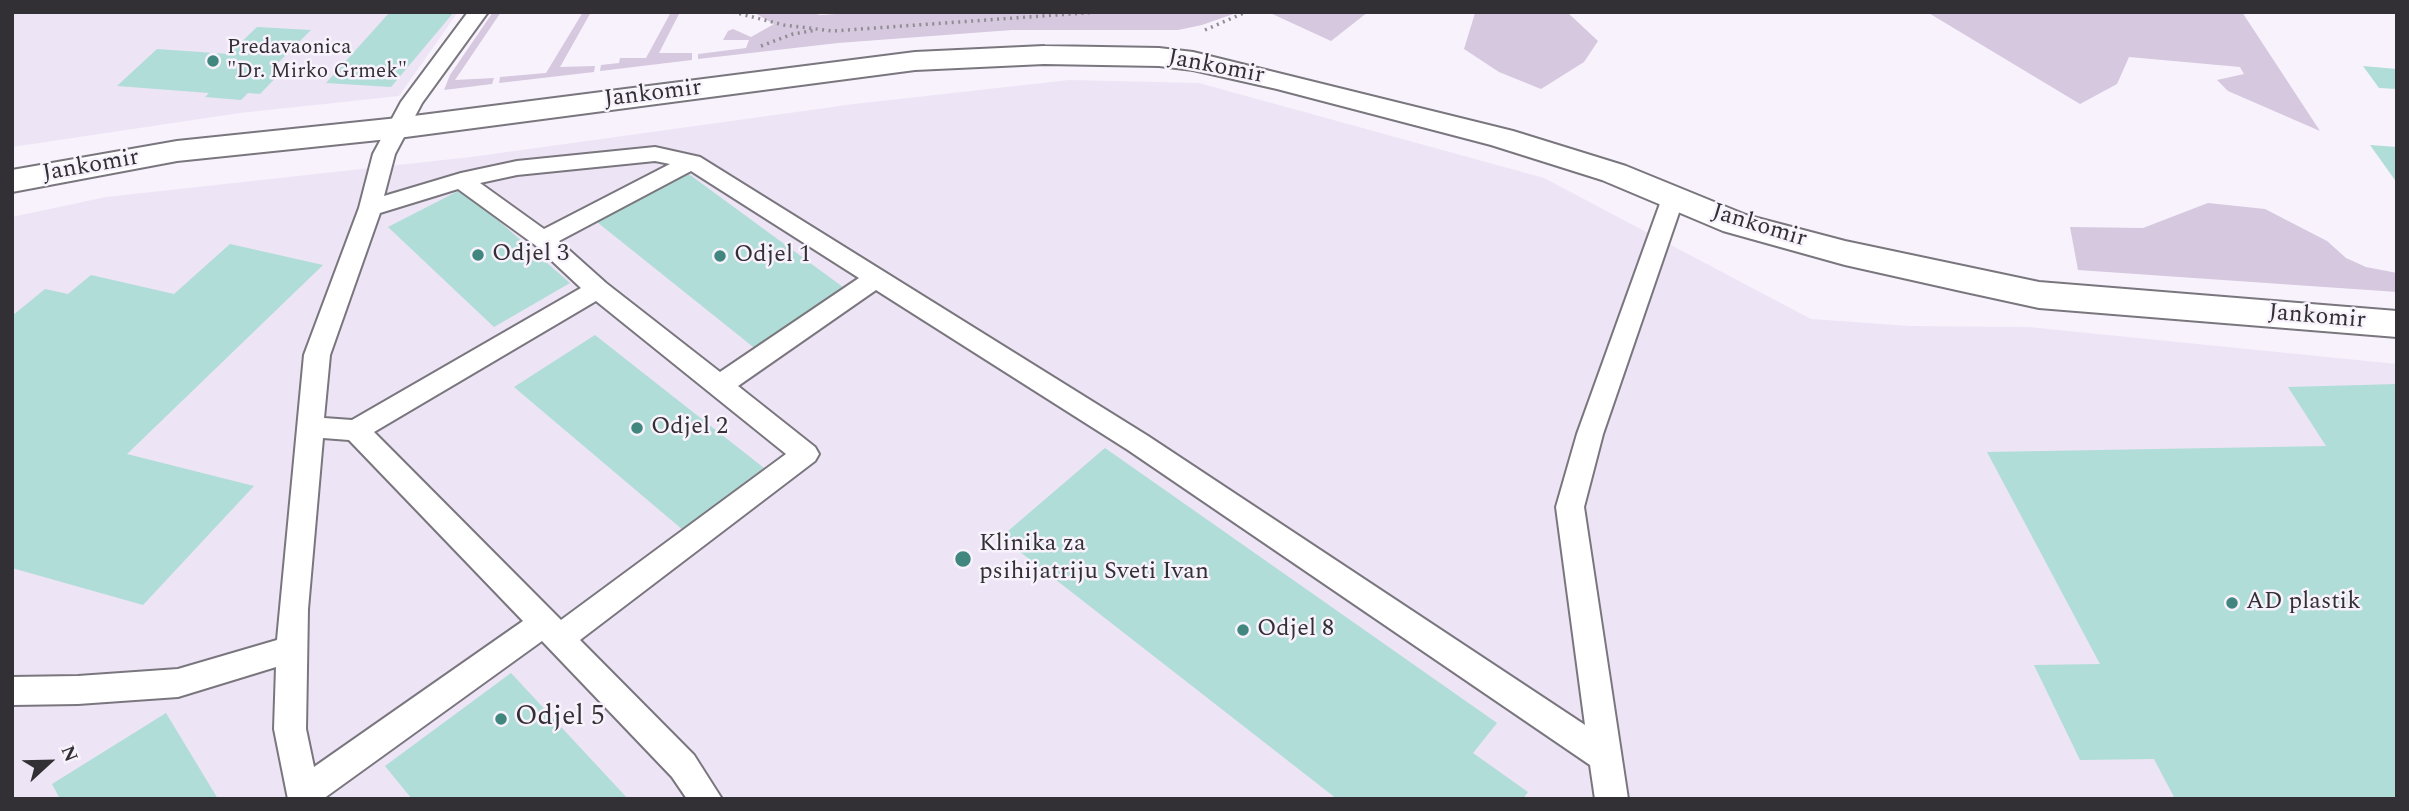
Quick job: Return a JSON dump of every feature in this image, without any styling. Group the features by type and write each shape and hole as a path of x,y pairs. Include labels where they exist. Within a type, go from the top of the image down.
{"street":[{"name":"Jankomir","path":"12,181 177,151 398,128 915,61 1044,55 1159,57 1193,61 1282,81 1489,135 1614,173 1735,223 1832,249 2039,295 2397,324"}],"lane":[{"path":"461,180 542,239 597,289 805,454 551,631 304,797 290,729 293,610 317,355 370,208 384,154 412,102 478,12"},
{"path":"370,208 461,180 517,167 655,154 692,162 1138,443 1605,757"},
{"path":"542,239 692,162"},
{"path":"1612,799 1570,507 1590,433 1673,198"},
{"path":"719,386 876,278"},
{"path":"311,427 356,430 597,289"},
{"path":"356,430 682,765 706,799"},
{"path":"12,691 78,690 178,683 292,649"}],"path":[{"path":"733,12 833,31 1098,12"},
{"path":"1194,36 1246,12"},
{"path":"757,48 793,34 825,29"}],"shaded area":[{"path":"12,12 458,12 399,96 240,113 12,147"},
{"path":"493,12 501,12 455,80 494,78 492,84 444,90 450,75"},
{"path":"583,12 591,12 560,67 595,66 594,72 499,83 500,77 546,73"},
{"path":"671,12 680,12 659,53 692,53 692,60 600,71 601,65 619,63 620,58 646,58"},
{"path":"753,12 806,12 821,15 867,12 1239,12 1178,30 1012,30 838,43 698,59 698,54 746,48 749,40 723,40 728,31 733,29 751,37 774,24"},
{"path":"1268,12 1368,12 1331,41"},
{"path":"1471,12 1567,12 1598,41 1584,62 1541,89 1499,72 1464,49 1475,13"},
{"path":"1927,12 2242,12 2320,131 2228,91 2217,80 2244,74 2240,67 2129,57 2117,84 2080,104"},
{"name":"Klinika za psihijatriju Sveti Ivan","path":"1069,80 1199,83 1544,178 1811,319 1910,326 2028,327 2397,364 2397,799 12,799 12,217 106,197 471,157 854,104"},
{"path":"2208,203 2265,209 2327,241 2346,258 2366,267 2397,273 2397,292 2078,270 2070,227 2143,228"}],"building":[{"path":"390,12 454,12 391,87 326,83"},
{"name":"Predavaonica \"Dr. Mirko Grmek\"","path":"257,27 311,30 274,67 285,68 260,94 248,93 241,100 205,97 209,93 117,86 157,49 229,54"},
{"path":"2363,66 2397,69 2397,89 2379,88"},
{"path":"2370,145 2397,147 2397,183"},
{"name":"Odjel 1","path":"686,172 847,290 757,350 597,222"},
{"name":"Odjel 3","path":"462,189 570,283 494,327 388,227"},
{"path":"230,244 323,265 127,454 254,486 143,605 12,568 12,316 45,289 68,294 91,275 174,294"},
{"name":"Odjel 2","path":"595,335 764,468 683,530 514,387"},
{"name":"AD plastik","path":"2397,384 2397,799 2175,799 2154,759 2080,760 2034,665 2100,664 1987,452 2326,446 2288,387"},
{"name":"Odjel 8","path":"1105,448 1497,723 1473,753 1528,792 1523,799 1337,799 1001,537"},
{"name":"Odjel 5","path":"511,673 628,799 412,799 385,766"},
{"path":"166,713 218,799 60,799 52,784"}],"place":[{"name":"Predavaonica \"Dr. Mirko Grmek\"","path":"213,61"},
{"name":"Odjel 3","path":"478,255"},
{"name":"Odjel 1","path":"720,256"},
{"name":"Odjel 2","path":"637,428"},
{"name":"Klinika za psihijatriju Sveti Ivan","path":"963,559"},
{"name":"AD plastik","path":"2232,603"},
{"name":"Odjel 8","path":"1243,630"},
{"name":"Odjel 5","path":"501,719"}]}
